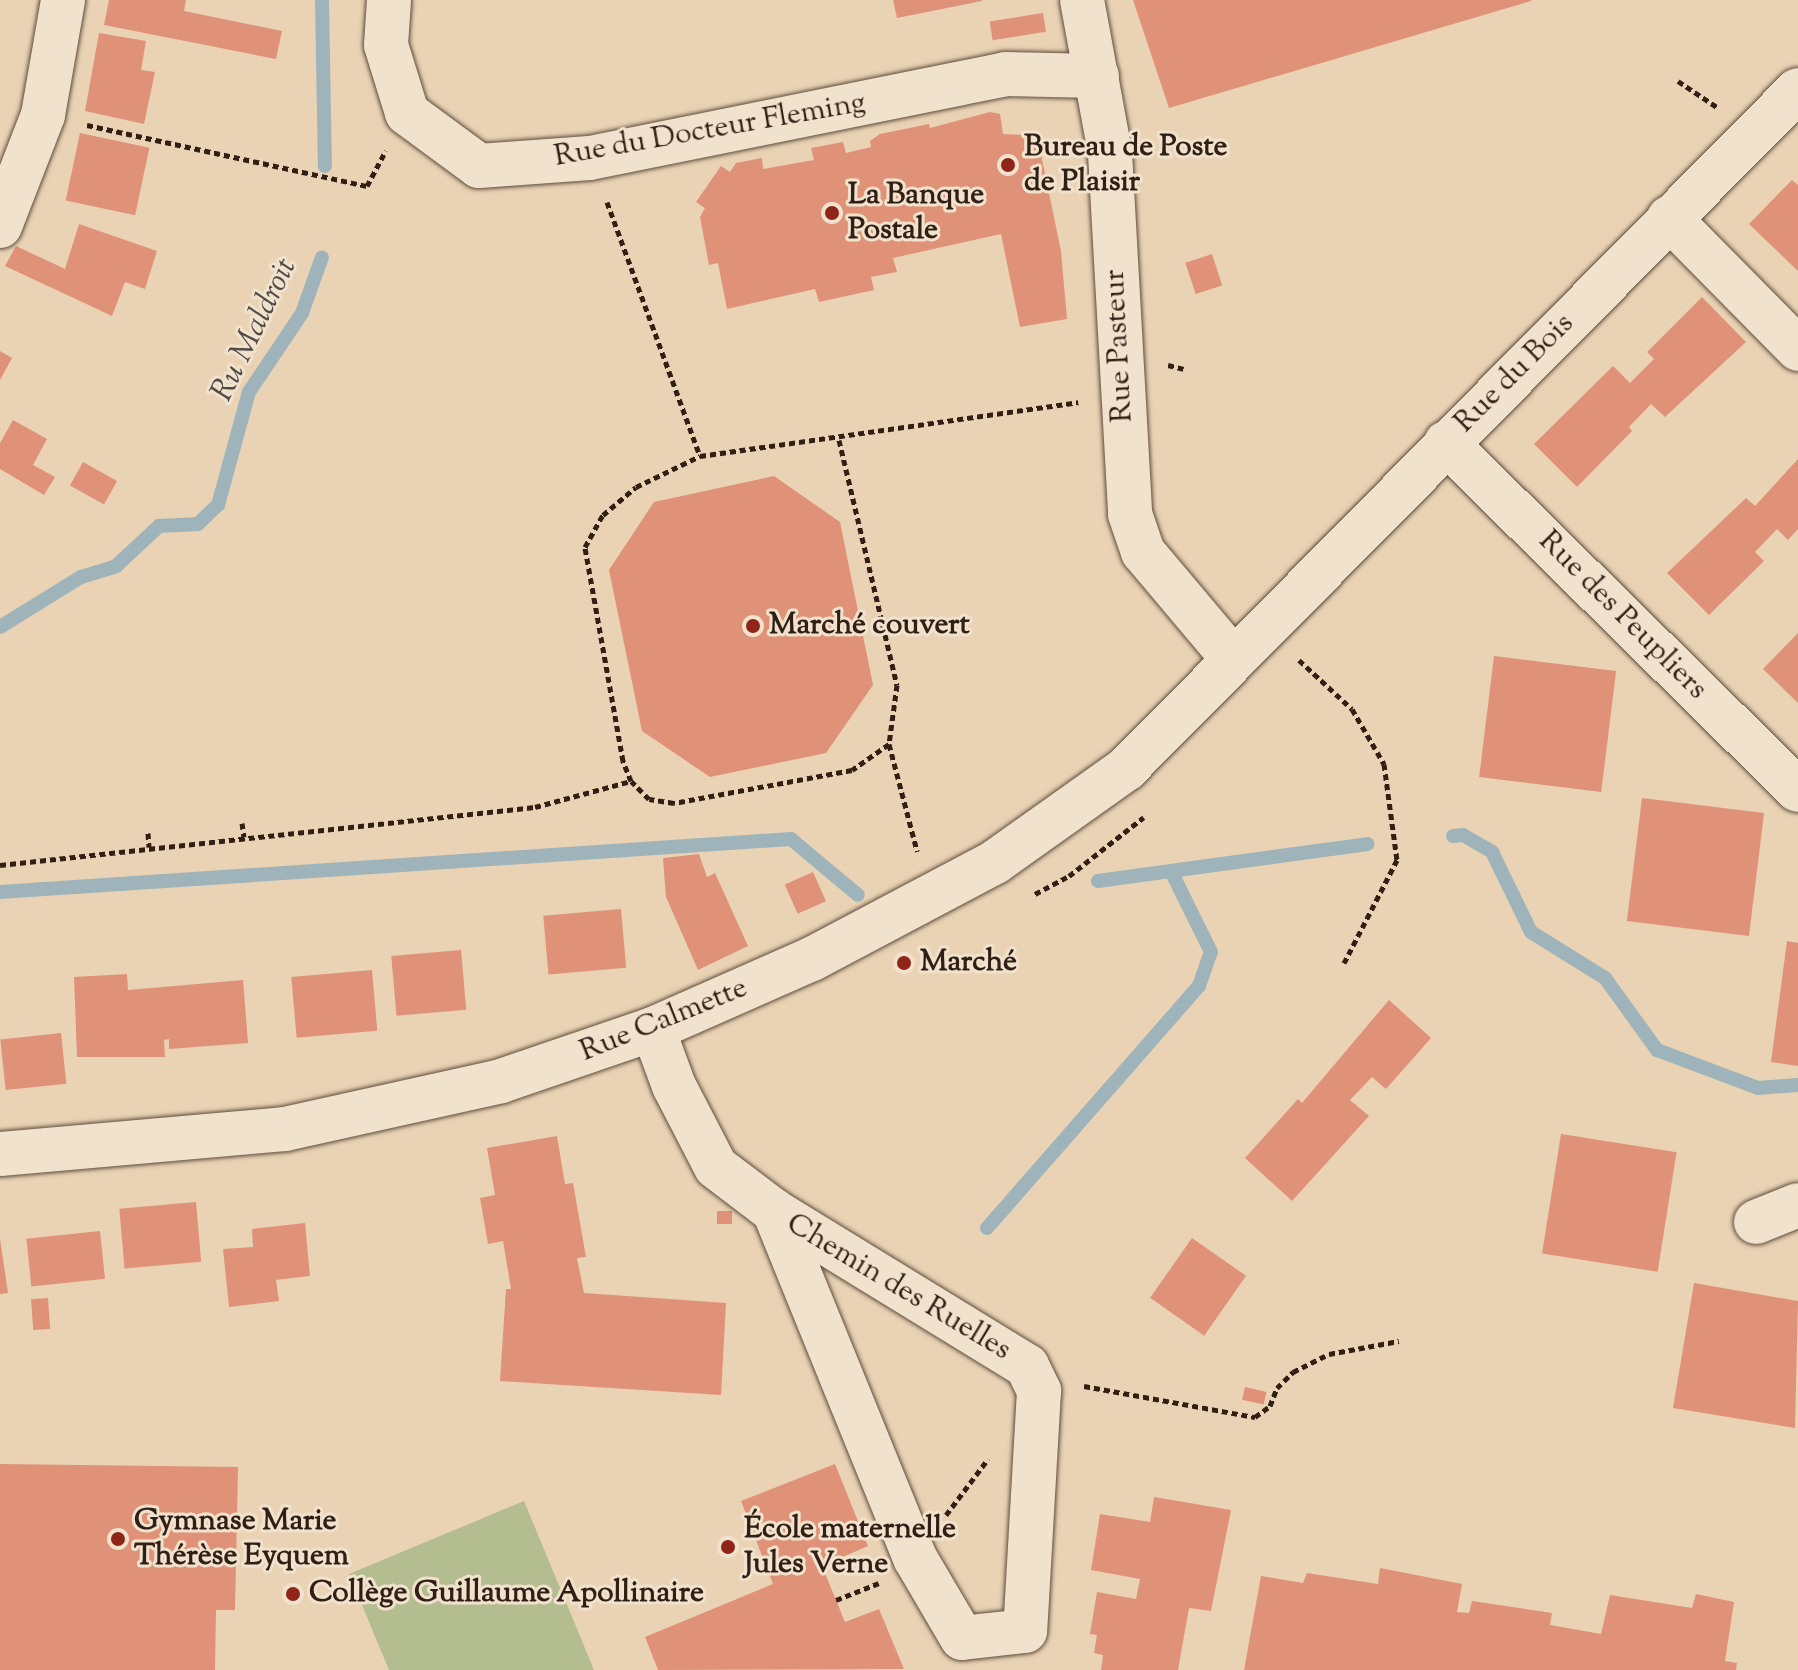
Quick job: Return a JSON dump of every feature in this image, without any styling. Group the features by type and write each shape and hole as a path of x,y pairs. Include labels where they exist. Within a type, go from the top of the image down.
{"street":[{"path":"0,226 43,115 63,0"},
{"path":"389,0 386,45 407,113"},
{"name":"Rue Pasteur","path":"1082,0 1110,153 1130,514 1143,552 1233,659"},
{"name":"Rue du Docteur Fleming","path":"407,113 479,166 590,158 1005,74 1097,76"},
{"name":"Rue du Bois","path":"1233,659 1798,90"},
{"path":"1669,218 1798,349"},
{"name":"Rue des Peupliers","path":"1446,443 1798,790"},
{"name":"Rue Calmette","path":"0,1154 285,1129 501,1081 653,1029 812,959 1029,841 1126,769 1233,659"},
{"name":"Chemin des Ruelles","path":"653,1029 674,1086 716,1167 774,1211 1027,1366 1039,1391 1025,1631 961,1654 915,1558 774,1211"},
{"path":"1756,1222 1798,1205"}],"path":[{"path":"43,115 367,186 407,113"},
{"path":"590,158 700,456"},
{"path":"839,440 897,685 889,744 852,770 674,803 649,799 631,781 585,547 603,515 636,487 700,456 839,440 1122,395"},
{"path":"1294,656 1352,709 1384,764 1397,860 1344,963"},
{"path":"0,865 535,807 631,781"},
{"path":"242,823 244,837"},
{"path":"148,833 149,847"},
{"path":"1074,1384 1255,1417 1270,1406 1277,1388 1293,1372 1329,1354 1399,1341"}],"green space":[{"path":"524,1501 594,1670 389,1670 349,1574"}],"building":[{"path":"109,0 186,0 184,11 282,31 276,59 104,25"},
{"path":"893,0 982,0 982,1 897,18"},
{"path":"1133,0 1531,0 1531,1 1169,108"},
{"path":"1043,13 1046,32 993,40 990,21"},
{"path":"99,33 146,41 141,70 155,72 144,124 85,111"},
{"path":"990,112 1000,114 1003,134 1026,135 1039,145 1061,251 1067,319 1020,327 1001,234 893,258 897,272 871,277 874,290 819,302 815,289 727,309 718,263 709,265 700,217 705,208 696,202 721,166 730,172 736,163 762,158 763,169 814,160 811,148 843,142 846,153 871,147 870,141 880,134 929,124 930,128"},
{"path":"80,133 149,148 135,215 66,200"},
{"path":"1792,180 1798,185 1798,271 1749,224"},
{"path":"79,224 157,251 145,289 125,282 112,316 5,266 16,246 65,269"},
{"path":"1212,254 1222,285 1196,294 1185,263"},
{"path":"1702,297 1746,342 1665,417 1651,404 1629,427 1632,431 1577,487 1534,444 1613,366 1630,383 1654,359 1647,352"},
{"path":"0,351 12,358 0,380"},
{"path":"13,420 47,439 33,465 55,477 44,495 0,469 0,443"},
{"path":"1798,459 1798,529 1788,540 1777,529 1755,552 1764,561 1709,615 1667,573 1746,498 1755,506"},
{"path":"83,462 117,481 104,505 70,486"},
{"name":"Marché couvert","path":"774,476 840,522 873,685 826,753 710,777 642,731 609,570 654,502"},
{"path":"1798,633 1798,703 1763,669"},
{"path":"1494,656 1616,671 1601,792 1479,777"},
{"path":"1642,798 1764,813 1749,936 1627,921"},
{"path":"699,854 707,877 715,873 748,946 698,970 666,897 663,858"},
{"path":"813,872 826,901 798,914 785,885"},
{"path":"621,909 626,968 548,975 543,916"},
{"path":"1787,941 1798,943 1798,1066 1771,1062"},
{"path":"461,950 466,1010 396,1016 391,956"},
{"path":"372,970 377,1031 297,1038 291,977"},
{"path":"127,974 128,990 243,980 248,1043 169,1049 169,1039 164,1040 165,1057 77,1057 74,977"},
{"path":"1389,1000 1431,1038 1386,1089 1372,1077 1350,1100 1369,1116 1292,1201 1245,1158 1298,1099 1302,1103"},
{"path":"61,1033 66,1084 6,1090 0,1039"},
{"path":"1561,1134 1677,1152 1658,1272 1542,1254"},
{"path":"557,1136 565,1184 573,1183 586,1257 577,1258 584,1293 726,1303 721,1395 500,1381 506,1289 511,1289 503,1241 488,1244 480,1198 495,1195 487,1148"},
{"path":"196,1202 201,1262 125,1268 119,1209"},
{"path":"717,1211 732,1211 732,1224 717,1224"},
{"path":"305,1223 310,1276 276,1280 279,1301 229,1307 223,1249 253,1247 252,1229"},
{"path":"100,1231 105,1279 31,1286 26,1239"},
{"path":"1192,1238 1246,1276 1204,1336 1150,1298"},
{"path":"0,1239 8,1293 0,1294"},
{"path":"1694,1283 1798,1301 1795,1428 1673,1408"},
{"path":"48,1298 50,1329 33,1330 31,1299"},
{"path":"1245,1387 1266,1392 1264,1405 1242,1400"},
{"name":"Gymnase Marie Thérèse Eyquem","path":"0,1464 238,1467 235,1610 216,1610 215,1670 0,1670"},
{"path":"835,1464 868,1546 822,1566 845,1622 879,1609 904,1669 658,1670 645,1637 773,1584 741,1501"},
{"path":"1154,1497 1231,1510 1211,1611 1189,1608 1178,1670 1101,1670 1103,1655 1094,1653 1097,1635 1090,1634 1097,1592 1136,1599 1140,1579 1091,1570 1100,1514 1150,1522"},
{"path":"1380,1568 1462,1584 1457,1612 1469,1613 1472,1601 1552,1613 1550,1625 1601,1634 1610,1595 1692,1608 1696,1594 1734,1602 1725,1661 1737,1663 1736,1670 1244,1670 1261,1576 1303,1583 1307,1573 1378,1584"}],"waterway":[{"name":"Ru Maldroit","path":"322,0 325,166"},
{"name":"Ru Maldroit","path":"0,627 81,577 116,566 159,526 198,524 218,505 249,392 302,313 322,257"},
{"path":"1453,836 1463,835 1492,852 1531,932 1605,978 1657,1050 1758,1088 1798,1085"},
{"path":"0,892 791,839 858,895"},
{"path":"1098,881 1367,844"},
{"path":"987,1228 1199,986 1211,952 1171,871"}],"place":[{"name":"Bureau de Poste de Plaisir","path":"1008,165"},
{"name":"La Banque Postale","path":"832,213"},
{"name":"Marché couvert","path":"753,626"},
{"name":"Marché","path":"904,963"},
{"name":"Gymnase Marie Thérèse Eyquem","path":"118,1539"},
{"name":"École maternelle Jules Verne","path":"728,1547"},
{"name":"Collège Guillaume Apollinaire","path":"293,1594"}]}
